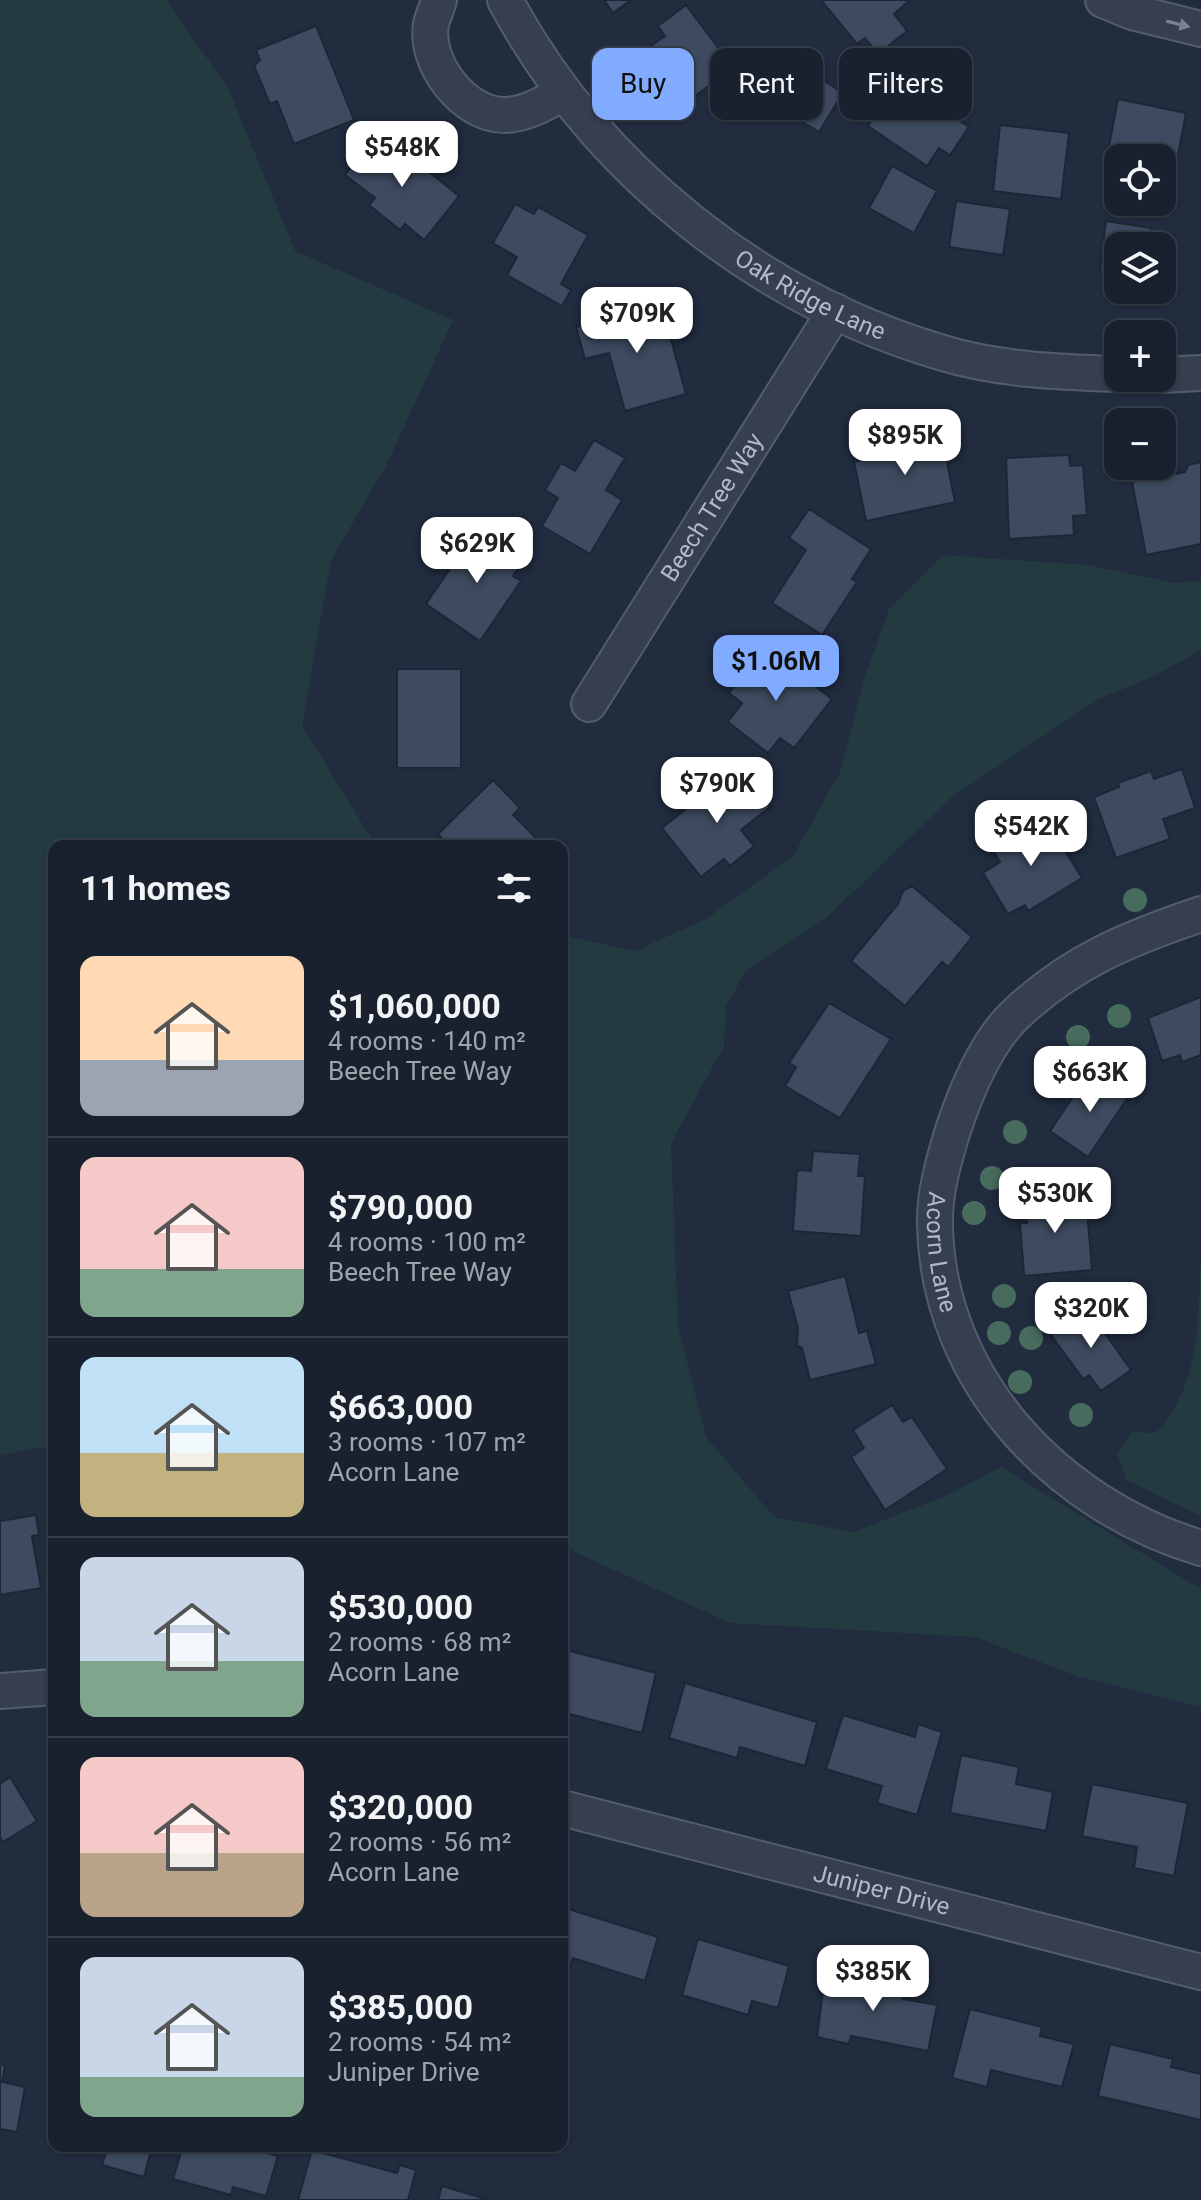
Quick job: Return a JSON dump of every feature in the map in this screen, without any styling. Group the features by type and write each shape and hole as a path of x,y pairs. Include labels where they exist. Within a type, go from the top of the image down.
{"street":[{"path":"439,0 431,26 434,55 449,84 474,106 503,115 532,110 563,93"},
{"name":"Oak Ridge Lane","path":"505,0 531,47 563,93 639,176 681,215 781,283 835,311 944,354 989,364 1104,373"},
{"path":"1103,0 1132,12 1201,29"},
{"name":"Beech Tree Way","path":"589,704 835,311"},
{"path":"1176,374 1201,373"},
{"name":"Acorn Lane","path":"1201,914 1098,953 1052,984 1014,1016 981,1064 959,1114 943,1165 935,1223 940,1280 958,1336 980,1381 1012,1427 1050,1466 1094,1501 1140,1525 1201,1548"},
{"path":"0,1691 48,1687"},
{"name":"Juniper Drive","path":"568,1810 1201,1972"}],"green space":[{"path":"0,0 166,0 228,88 295,251 453,320 386,466 331,560 302,726 372,840 48,840 48,1449 32,1448 0,1456"},
{"path":"943,555 1087,565 1175,583 1201,581 1201,650 1156,675 1099,699 952,797 825,919 746,971 726,1006 724,1046 671,1143 678,1326 706,1437 774,1517 853,1532 946,1496 1001,1467 1201,1589 1201,1707 1077,1676 975,1637 730,1623 568,1549 568,936 635,951 706,919 793,856 840,772 865,677 889,609"},
{"path":"1201,1256 1201,1516 1126,1480 1117,1453 1131,1432 1156,1433 1182,1394 1194,1350"}],"building":[{"path":"604,0 631,0 613,13"},
{"path":"821,0 910,0 894,14 907,31 886,48 873,48 865,38 857,44"},
{"path":"686,5 718,48 710,48 710,85 694,97 694,48 648,48 665,36 658,26"},
{"path":"316,26 354,120 294,144 277,101 270,104 254,66 260,60 256,50"},
{"path":"823,80 839,90 839,100 819,132 799,120 823,120"},
{"path":"1118,99 1186,113 1176,166 1176,144 1109,144"},
{"path":"872,120 958,120 969,127 950,155 939,148 927,166 868,126"},
{"path":"1000,125 1069,133 1061,199 993,191"},
{"path":"374,138 394,154 399,148 459,196 424,240 405,224 400,230 369,205 375,198 345,175"},
{"path":"892,166 937,191 914,233 869,208"},
{"path":"956,201 1010,209 1003,255 949,247"},
{"path":"515,204 534,214 538,207 588,235 561,284 571,290 562,306 507,275 517,257 493,243"},
{"path":"1106,221 1151,228 1151,232 1105,232"},
{"path":"1104,237 1104,271 1100,270"},
{"path":"661,303 686,394 625,411 609,353 585,359 576,327"},
{"path":"922,431 924,441 942,437 955,502 866,521 854,462 885,455 881,439"},
{"path":"594,440 625,458 606,490 622,500 590,554 542,526 558,498 545,490 561,463 575,471"},
{"path":"1069,455 1070,466 1083,465 1087,515 1073,516 1074,535 1009,539 1006,458"},
{"path":"1201,462 1201,544 1146,555 1132,482 1176,480 1176,474 1185,472 1188,465"},
{"path":"809,509 871,549 852,579 857,582 822,635 772,603 806,550 789,538"},
{"path":"477,529 524,560 513,576 521,581 480,641 426,604"},
{"path":"764,647 832,699 794,748 780,738 768,753 728,722 742,703 729,693"},
{"path":"397,669 461,669 461,768 397,768"},
{"path":"1182,769 1195,808 1163,819 1170,839 1116,858 1094,797 1119,787 1118,783 1151,771 1154,779"},
{"path":"743,772 770,807 741,830 754,846 730,866 724,859 701,877 662,828 710,790 713,794"},
{"path":"493,780 520,808 513,815 538,840 444,840 438,834"},
{"path":"1044,817 1082,878 1028,911 1025,905 1008,914 983,873 1000,862 992,849"},
{"path":"912,886 972,937 948,967 942,962 905,1006 851,961 898,904 903,891"},
{"path":"1201,997 1201,1055 1182,1062 1180,1055 1162,1061 1148,1018"},
{"path":"829,1003 891,1039 840,1118 785,1086 796,1067 789,1063"},
{"path":"1097,1072 1130,1094 1088,1157 1050,1131 1081,1085 1086,1089"},
{"path":"813,1151 860,1154 858,1176 865,1176 861,1236 793,1231 797,1170 811,1171"},
{"path":"1071,1190 1073,1210 1087,1209 1092,1270 1024,1276 1020,1223 1027,1223 1024,1194"},
{"path":"845,1276 859,1333 867,1331 876,1364 810,1380 802,1348 797,1345 798,1328 788,1291"},
{"path":"1087,1308 1131,1370 1101,1391 1089,1375 1083,1379 1051,1335"},
{"path":"892,1405 903,1422 912,1417 947,1469 885,1510 851,1457 864,1448 853,1430"},
{"path":"36,1515 39,1535 32,1536 41,1588 0,1595 0,1521"},
{"path":"568,1651 656,1673 642,1733 568,1714"},
{"path":"685,1683 817,1722 805,1766 740,1747 737,1758 669,1738"},
{"path":"843,1715 915,1737 918,1724 942,1732 917,1815 877,1803 882,1786 826,1769"},
{"path":"961,1755 1019,1767 1016,1784 1053,1792 1046,1831 950,1813"},
{"path":"10,1777 37,1821 3,1842 0,1837 0,1784"},
{"path":"1092,1784 1188,1803 1174,1876 1134,1868 1137,1847 1082,1836"},
{"path":"568,1909 658,1937 645,1981 573,1958 568,1972"},
{"path":"698,1939 789,1966 778,2008 752,2001 748,2015 682,1995"},
{"path":"837,1973 906,1987 903,1999 937,2005 928,2051 851,2036 849,2044 817,2037 825,1975 836,1978"},
{"path":"970,2009 1042,2027 1040,2036 1074,2044 1062,2087 991,2070 987,2087 952,2078"},
{"path":"1110,2044 1173,2059 1171,2067 1201,2074 1201,2120 1098,2096"},
{"path":"0,2064 5,2066 2,2082 25,2087 17,2132 0,2129"},
{"path":"106,2152 150,2152 144,2177 102,2165"},
{"path":"181,2152 264,2152 278,2156 266,2196 233,2187 231,2195 173,2179"},
{"path":"311,2152 397,2173 400,2165 416,2170 408,2200 298,2200"},
{"path":"442,2186 489,2200 438,2200"}]}
